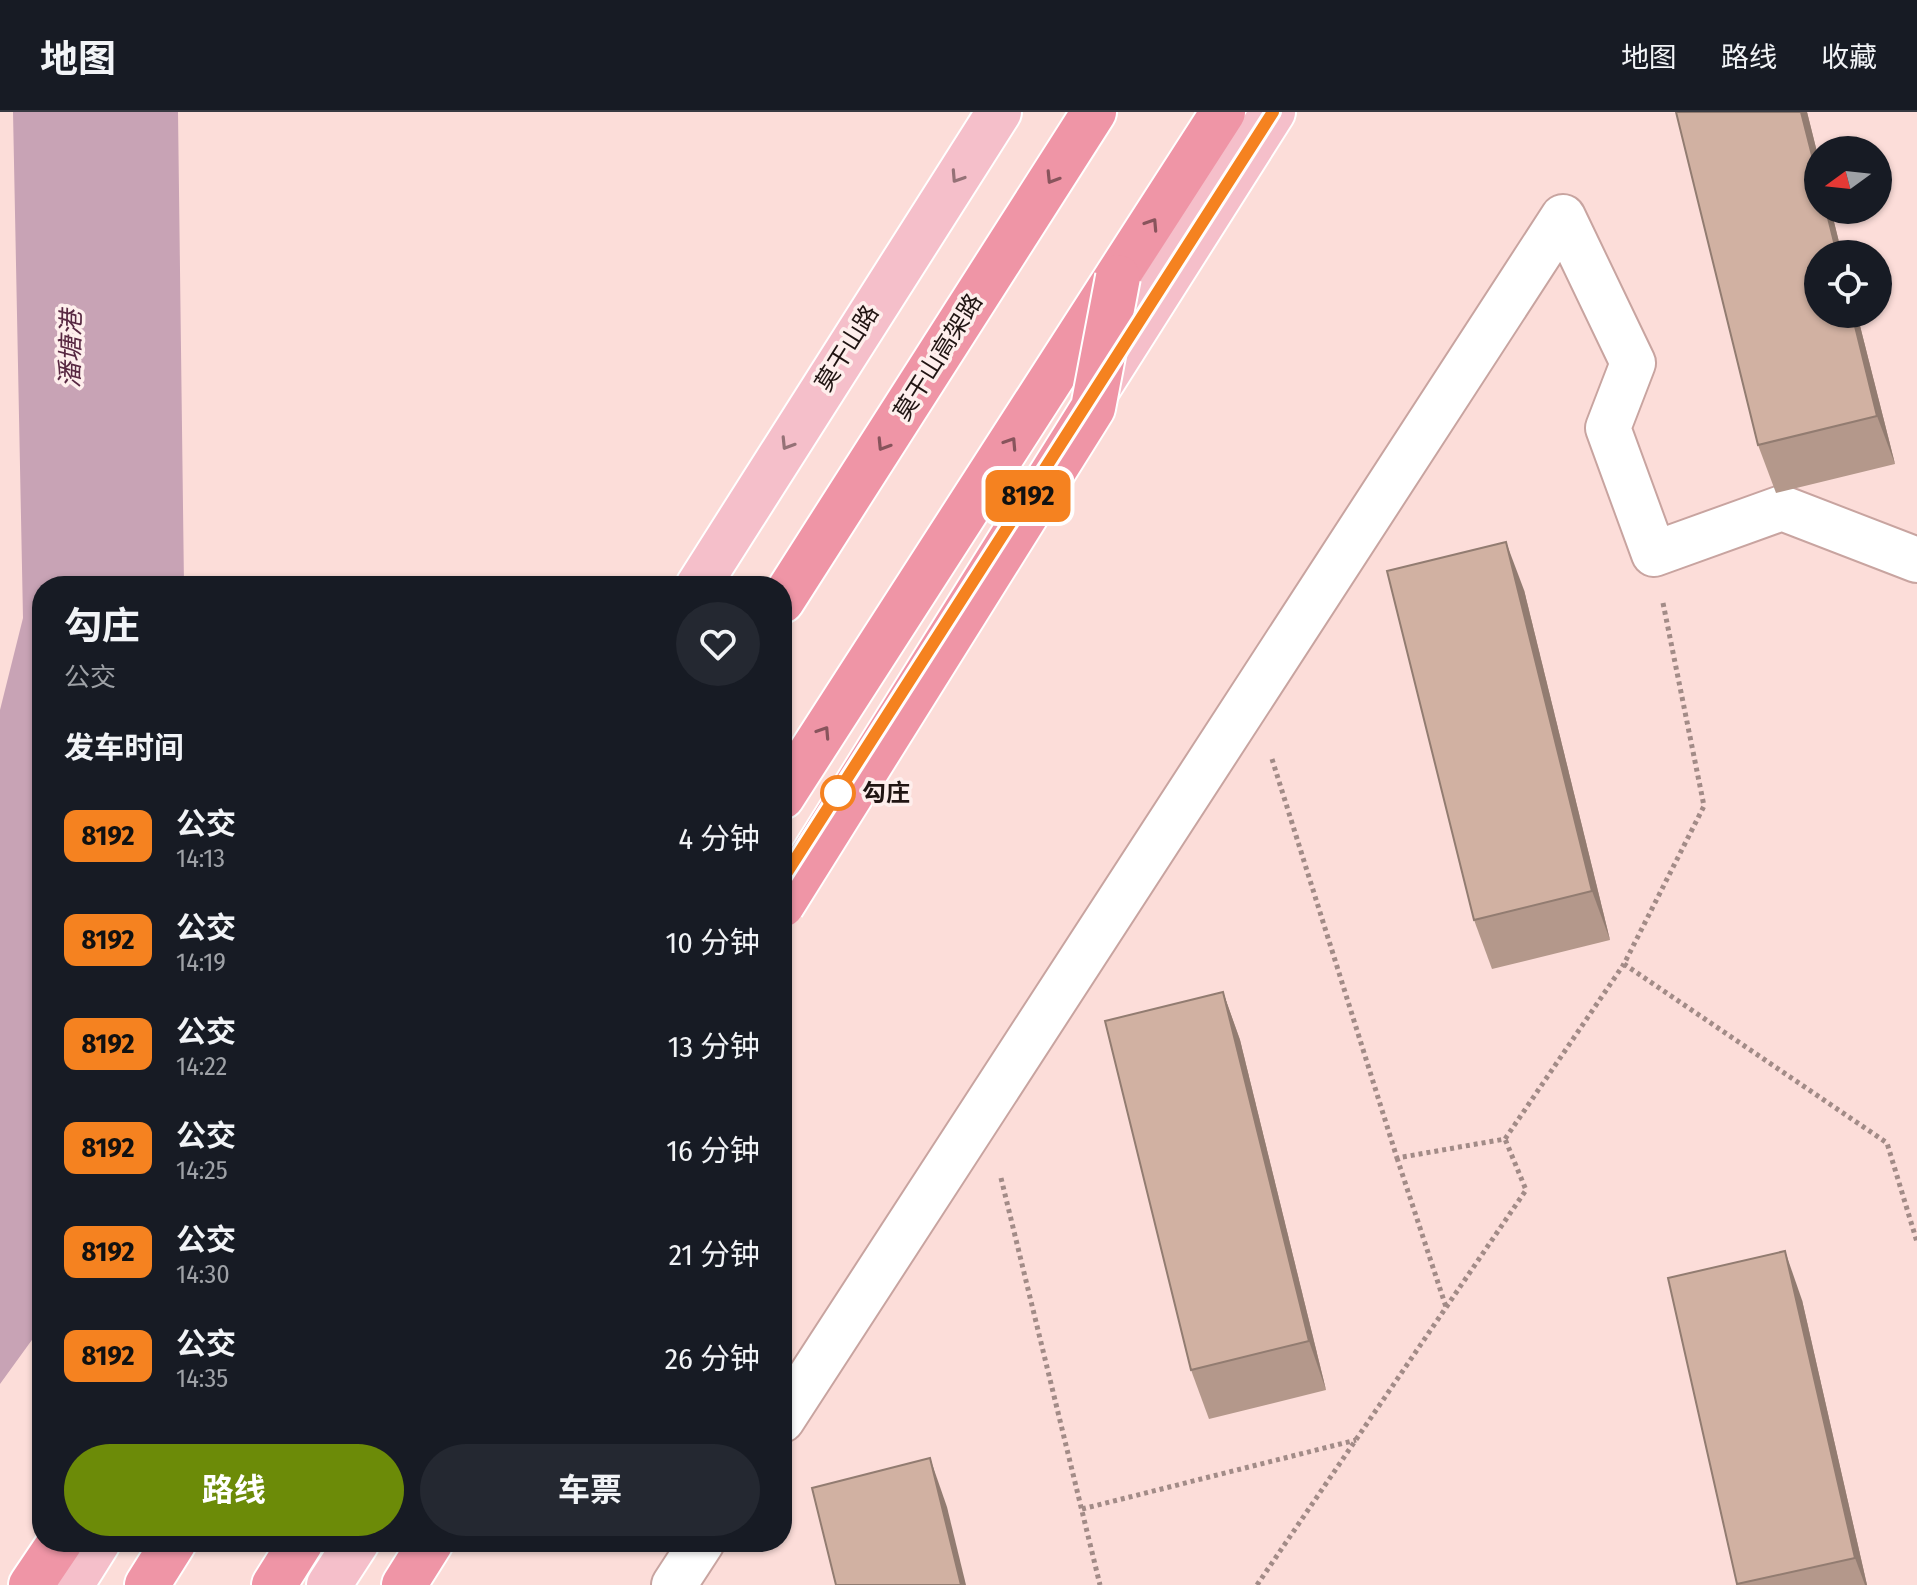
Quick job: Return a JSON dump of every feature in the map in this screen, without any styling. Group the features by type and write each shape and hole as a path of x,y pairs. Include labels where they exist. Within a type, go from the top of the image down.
{"highway":[{"name":"莫干山高架路","path":"792,585 1094,112"},
{"path":"792,782 1223,112"},
{"path":"792,889 1093,408 1118,277"},
{"path":"31,1585 53,1552"},
{"path":"147,1585 168,1552"},
{"path":"274,1585 295,1552"},
{"path":"404,1585 425,1552"}],"main road":[{"name":"莫干山路","path":"704,576 999,112"},
{"path":"792,864 1273,112"},
{"path":"71,1585 92,1552"},
{"path":"329,1585 350,1552"}],"street":[{"path":"792,1405 1563,217 1633,363 1608,428 1654,554 1782,508 1917,560"},
{"path":"674,1585 695,1552"}],"path":[{"path":"1397,1158 1505,1139 1624,964 1704,806 1654,554"},
{"path":"1252,695 1446,1307"},
{"path":"1624,964 1887,1143 1917,1242"},
{"path":"984,1109 1100,1585"},
{"path":"1257,1585 1526,1190 1505,1139"},
{"path":"1082,1509 1356,1440"}],"water":[{"name":"潘塘港","path":"13,112 178,112 184,576 32,576 32,1340 0,1384 0,710 23,618"}],"building":[{"path":"1676,112 1801,112 1807,136 1804,136 1804,224 1830,224 1834,240 1804,240 1804,328 1855,328 1877,416 1758,445"},
{"path":"1506,542 1592,891 1474,920 1387,571"},
{"path":"1223,992 1309,1341 1191,1370 1105,1021"},
{"path":"1785,1251 1855,1558 1737,1584 1668,1278"},
{"path":"930,1458 961,1585 836,1585 812,1488"}],"bus line":[{"name":"8192","path":"792,864 1273,112"}],"place":[{"name":"勾庄","path":"838,793"}]}
